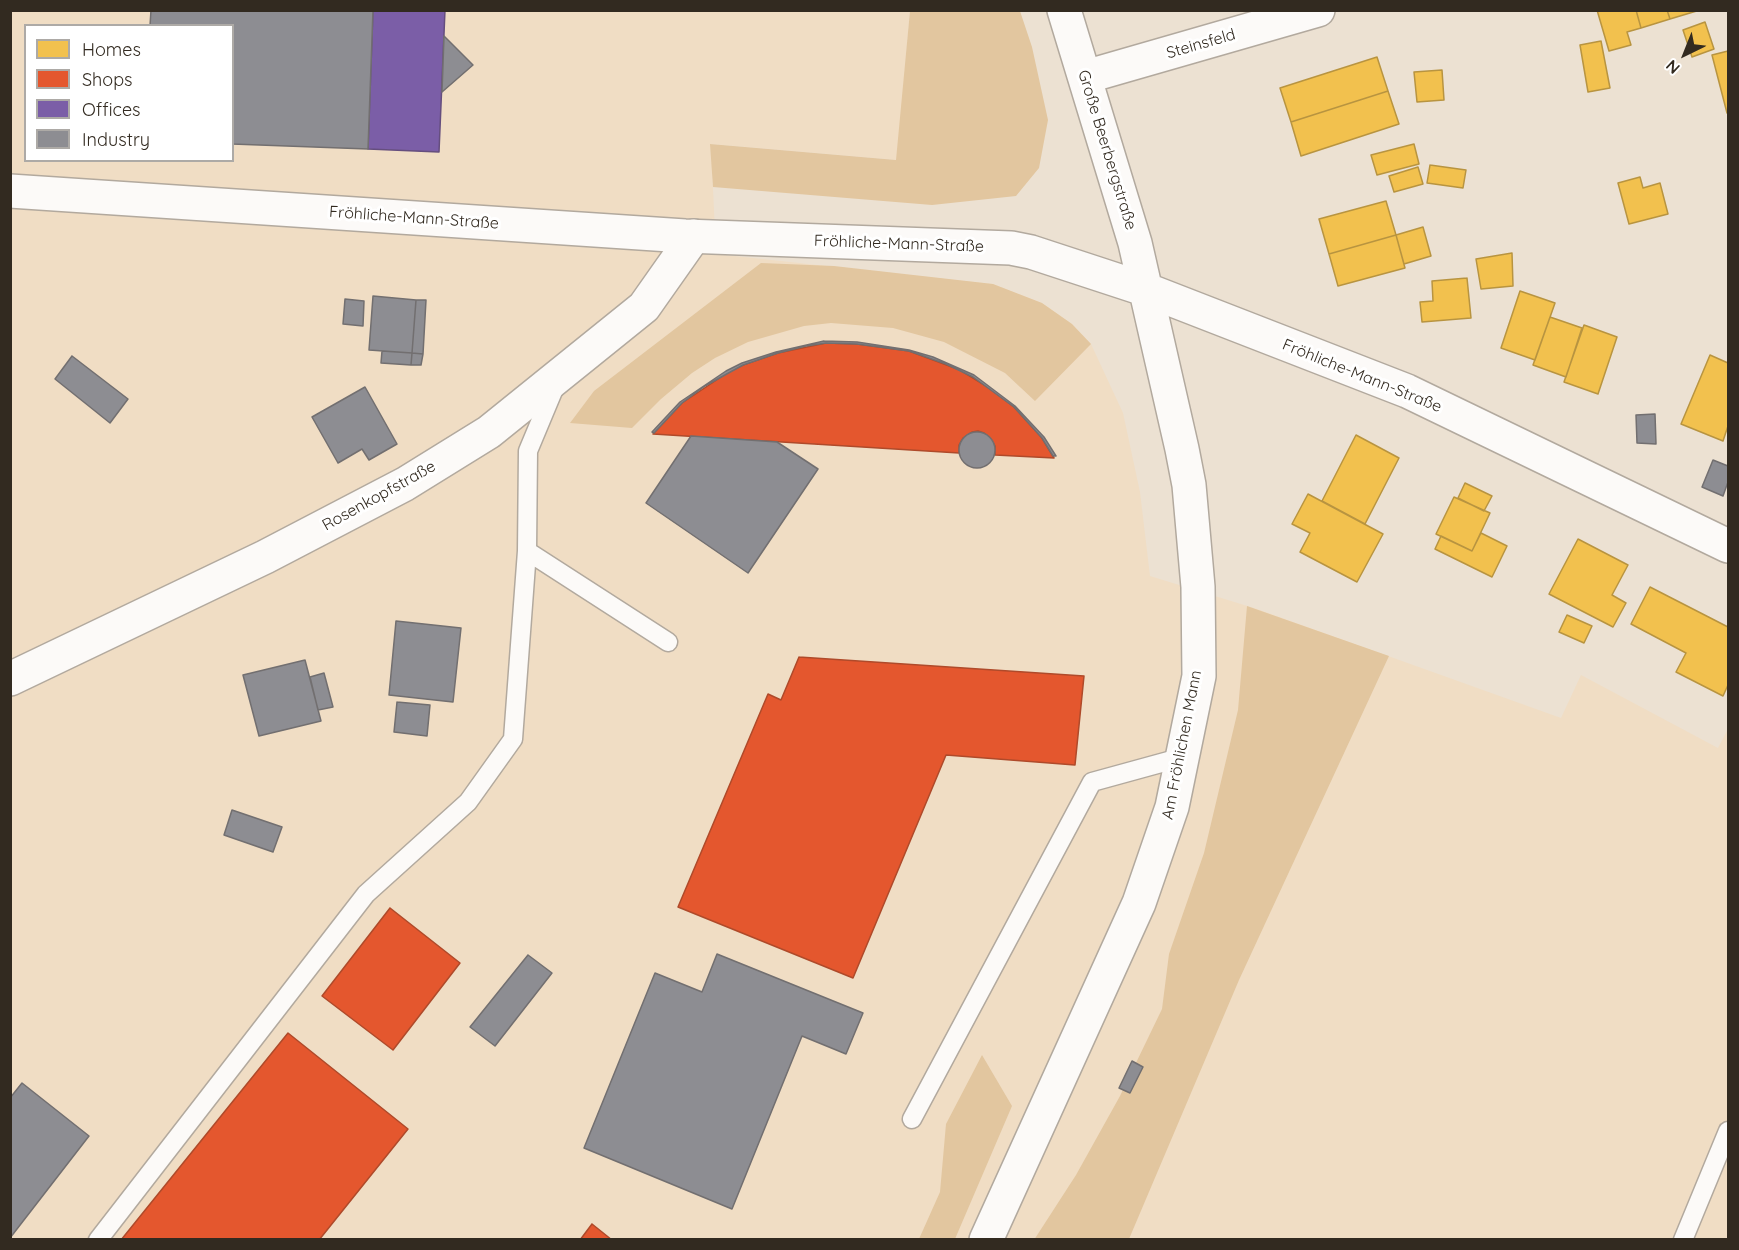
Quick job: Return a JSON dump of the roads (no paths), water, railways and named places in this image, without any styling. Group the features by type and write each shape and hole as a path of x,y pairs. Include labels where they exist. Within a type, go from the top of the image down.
{"street":[{"name":"Große Beerbergstraße","path":"1064,10 1135,243 1147,290"},
{"name":"Steinsfeld","path":"1085,77 1318,10"},
{"name":"Fröhliche-Mann-Straße","path":"10,191 694,237 1011,248 1072,264 1147,290 1407,391 1728,546"},
{"name":"Rosenkopfstraße","path":"10,679 265,557 405,484 489,432 644,307 694,237"},
{"name":"Am Fröhlichen Mann","path":"986,1239 1139,903 1172,807 1198,676 1198,587 1189,485 1147,290"}],"lane":[{"path":"98,1239 220,1085 366,894 468,802 513,739 527,551 528,451 560,374"},
{"path":"527,551 668,642"},
{"path":"912,1119 1092,782 1183,757"},
{"path":"1683,1239 1728,1131"}]}
